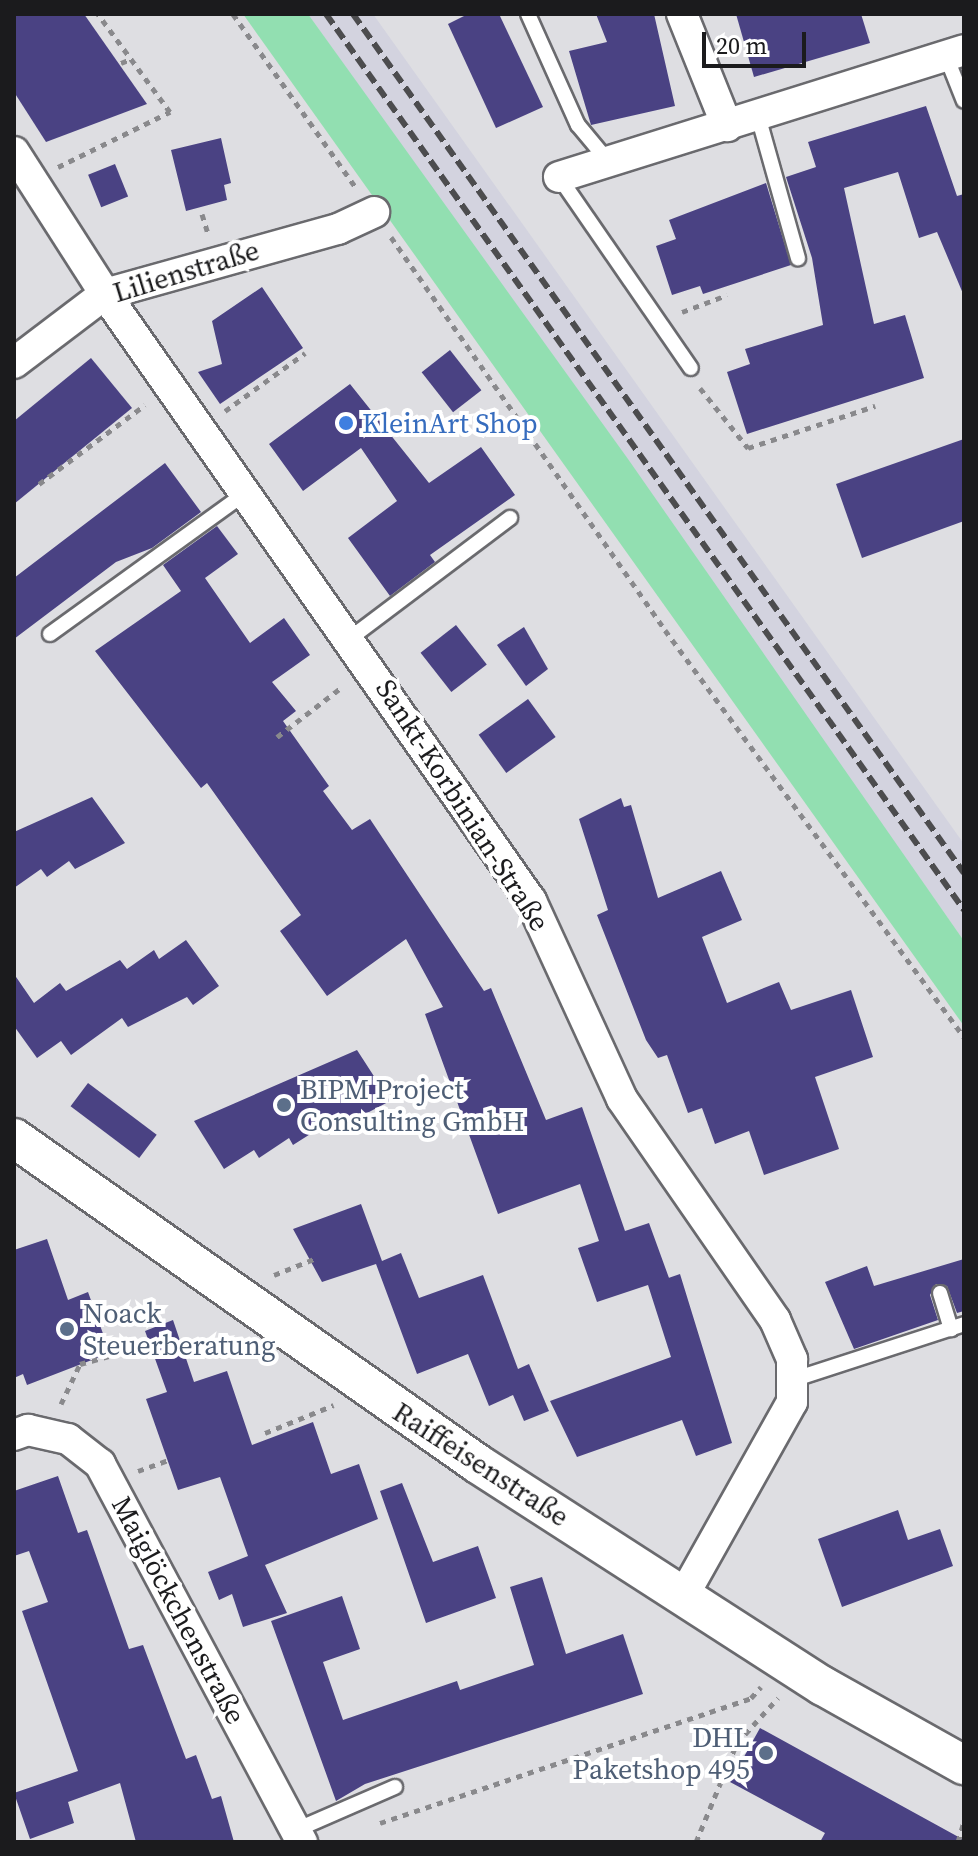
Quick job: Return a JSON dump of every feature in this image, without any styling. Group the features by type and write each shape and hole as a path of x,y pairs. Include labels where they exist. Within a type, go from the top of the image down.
{"street":[{"path":"682,14 727,126"},
{"path":"559,177 955,53"},
{"name":"Sankt-Korbinian-Straße","path":"14,152 105,294 371,664 531,901 622,1099 743,1266 780,1333 792,1380 792,1402 773,1446 683,1596"},
{"name":"Lilienstraße","path":"14,363 105,294 338,229 374,212"},
{"name":"Raiffeisenstraße","path":"14,1138 316,1354 683,1596 964,1765"},
{"name":"Maiglöckchenstraße","path":"14,1435 47,1434 68,1439 100,1464 299,1836"}],"lane":[{"path":"528,14 578,125 608,161"},
{"path":"955,53 964,101"},
{"path":"758,116 798,258"},
{"path":"559,177 691,368"},
{"path":"50,634 248,491"},
{"path":"352,637 510,518"},
{"path":"792,1380 957,1327 940,1293"},
{"path":"299,1836 395,1787"}],"path":[{"path":"33,181 170,112 98,14"},
{"path":"233,14 665,630 964,1037"},
{"path":"121,63 131,59"},
{"path":"658,321 727,295"},
{"path":"201,427 305,353"},
{"path":"691,368 748,448 875,406"},
{"path":"39,484 171,384"},
{"path":"277,737 371,664"},
{"path":"262,1280 314,1259"},
{"path":"47,1434 80,1364 134,1349"},
{"path":"265,1433 338,1403"},
{"path":"129,1474 168,1460"},
{"path":"369,1827 751,1698 764,1683"},
{"path":"696,1842 737,1743 781,1694"},
{"path":"961,1839 964,1821"}],"shaded area":[{"path":"308,14 373,14 964,844 964,941"}],"green space":[{"path":"243,14 308,14 628,459 964,941 964,1026"}],"building":[{"path":"14,14 84,14 147,104 46,142 14,92"},
{"path":"468,14 499,14 543,107 496,128 448,24"},
{"path":"596,14 654,14 675,106 591,125 569,51 607,42"},
{"path":"736,14 861,14 870,43 754,77"},
{"path":"926,106 957,196 964,194 964,296 937,232 919,238 898,172 844,188 874,324 905,315 924,378 747,434 727,372 750,364 745,349 823,325 812,258 786,177 816,167 808,142"},
{"path":"221,138 231,183 224,185 227,200 186,211 171,150"},
{"path":"115,164 128,196 101,207 88,175"},
{"path":"766,183 791,265 703,294 700,286 672,295 656,246 676,239 669,220"},
{"path":"262,287 303,348 220,404 198,372 222,364 212,321"},
{"path":"450,350 481,390 453,412 422,372"},
{"path":"91,358 132,408 14,504 14,421"},
{"path":"350,384 429,483 481,447 515,495 430,555 435,562 390,596 348,538 397,501 361,448 303,491 269,444"},
{"path":"964,439 964,521 862,558 836,484"},
{"path":"165,463 201,512 152,548 116,562 14,639 14,578"},
{"path":"217,526 238,554 205,578 250,643 284,618 310,655 272,682 296,711 283,721 329,786 323,791 352,830 370,819 484,991 491,988 546,1120 582,1107 625,1231 649,1223 669,1278 680,1274 732,1443 696,1456 682,1420 577,1457 550,1401 671,1357 648,1285 597,1302 578,1248 599,1241 580,1184 498,1214 425,1014 443,1007 406,939 327,996 280,931 301,915 207,783 201,788 95,651 181,591 163,565"},
{"path":"456,625 487,664 451,692 421,653"},
{"path":"524,627 548,669 526,686 497,645"},
{"path":"528,699 556,737 506,773 479,735"},
{"path":"92,797 125,843 75,869 69,861 47,877 41,869 14,888 14,832"},
{"path":"621,798 624,807 631,805 658,898 721,871 742,920 702,937 727,1003 779,982 791,1010 851,990 873,1057 815,1077 839,1149 764,1175 749,1131 715,1144 702,1108 688,1113 667,1055 658,1058 646,1040 597,915 608,910 579,819"},
{"path":"186,940 219,986 193,1005 187,997 128,1027 122,1018 71,1055 61,1041 37,1058 14,1026 14,974 34,1003 60,983 66,991 120,960 127,969 154,950 159,959"},
{"path":"357,1050 390,1101 327,1134 323,1126 293,1145 289,1138 259,1158 254,1150 224,1169 194,1121"},
{"path":"88,1083 157,1135 139,1158 71,1106"},
{"path":"361,1204 382,1261 401,1253 419,1298 483,1275 518,1369 529,1364 549,1411 524,1421 513,1395 489,1406 468,1354 417,1374 376,1264 322,1282 293,1229"},
{"path":"47,1239 68,1300 88,1292 110,1353 27,1385 23,1374 14,1378 14,1250"},
{"path":"964,1259 964,1311 957,1313 947,1286 936,1284 930,1295 938,1320 854,1349 825,1282 867,1266 874,1286"},
{"path":"173,1320 194,1382 227,1371 252,1445 313,1422 331,1474 359,1464 378,1519 265,1565 287,1613 243,1627 232,1594 219,1600 208,1572 248,1556 220,1477 178,1490 146,1399 167,1392 145,1331"},
{"path":"58,1476 78,1533 87,1530 129,1649 143,1645 186,1759 196,1755 212,1799 221,1796 234,1842 136,1842 120,1783 68,1802 74,1823 30,1839 14,1793 78,1771 22,1611 48,1602 29,1551 14,1556 14,1491"},
{"path":"402,1483 433,1562 478,1546 496,1598 426,1623 380,1491"},
{"path":"898,1510 908,1540 940,1529 953,1566 842,1607 818,1539"},
{"path":"542,1577 566,1654 623,1634 643,1694 365,1784 336,1801 271,1621 342,1596 360,1649 323,1662 343,1720 457,1681 460,1690 534,1665 510,1587"},
{"path":"760,1728 964,1842 820,1842 825,1833 730,1782"}],"railway":[{"path":"326,14 964,910"},
{"path":"353,14 964,873"}],"place":[{"name":"KleinArt Shop","path":"346,423"},
{"name":"BIPM Project Consulting GmbH","path":"284,1105"},
{"name":"Noack Steuerberatung","path":"67,1329"},
{"name":"DHL Paketshop 495","path":"766,1753"}]}
